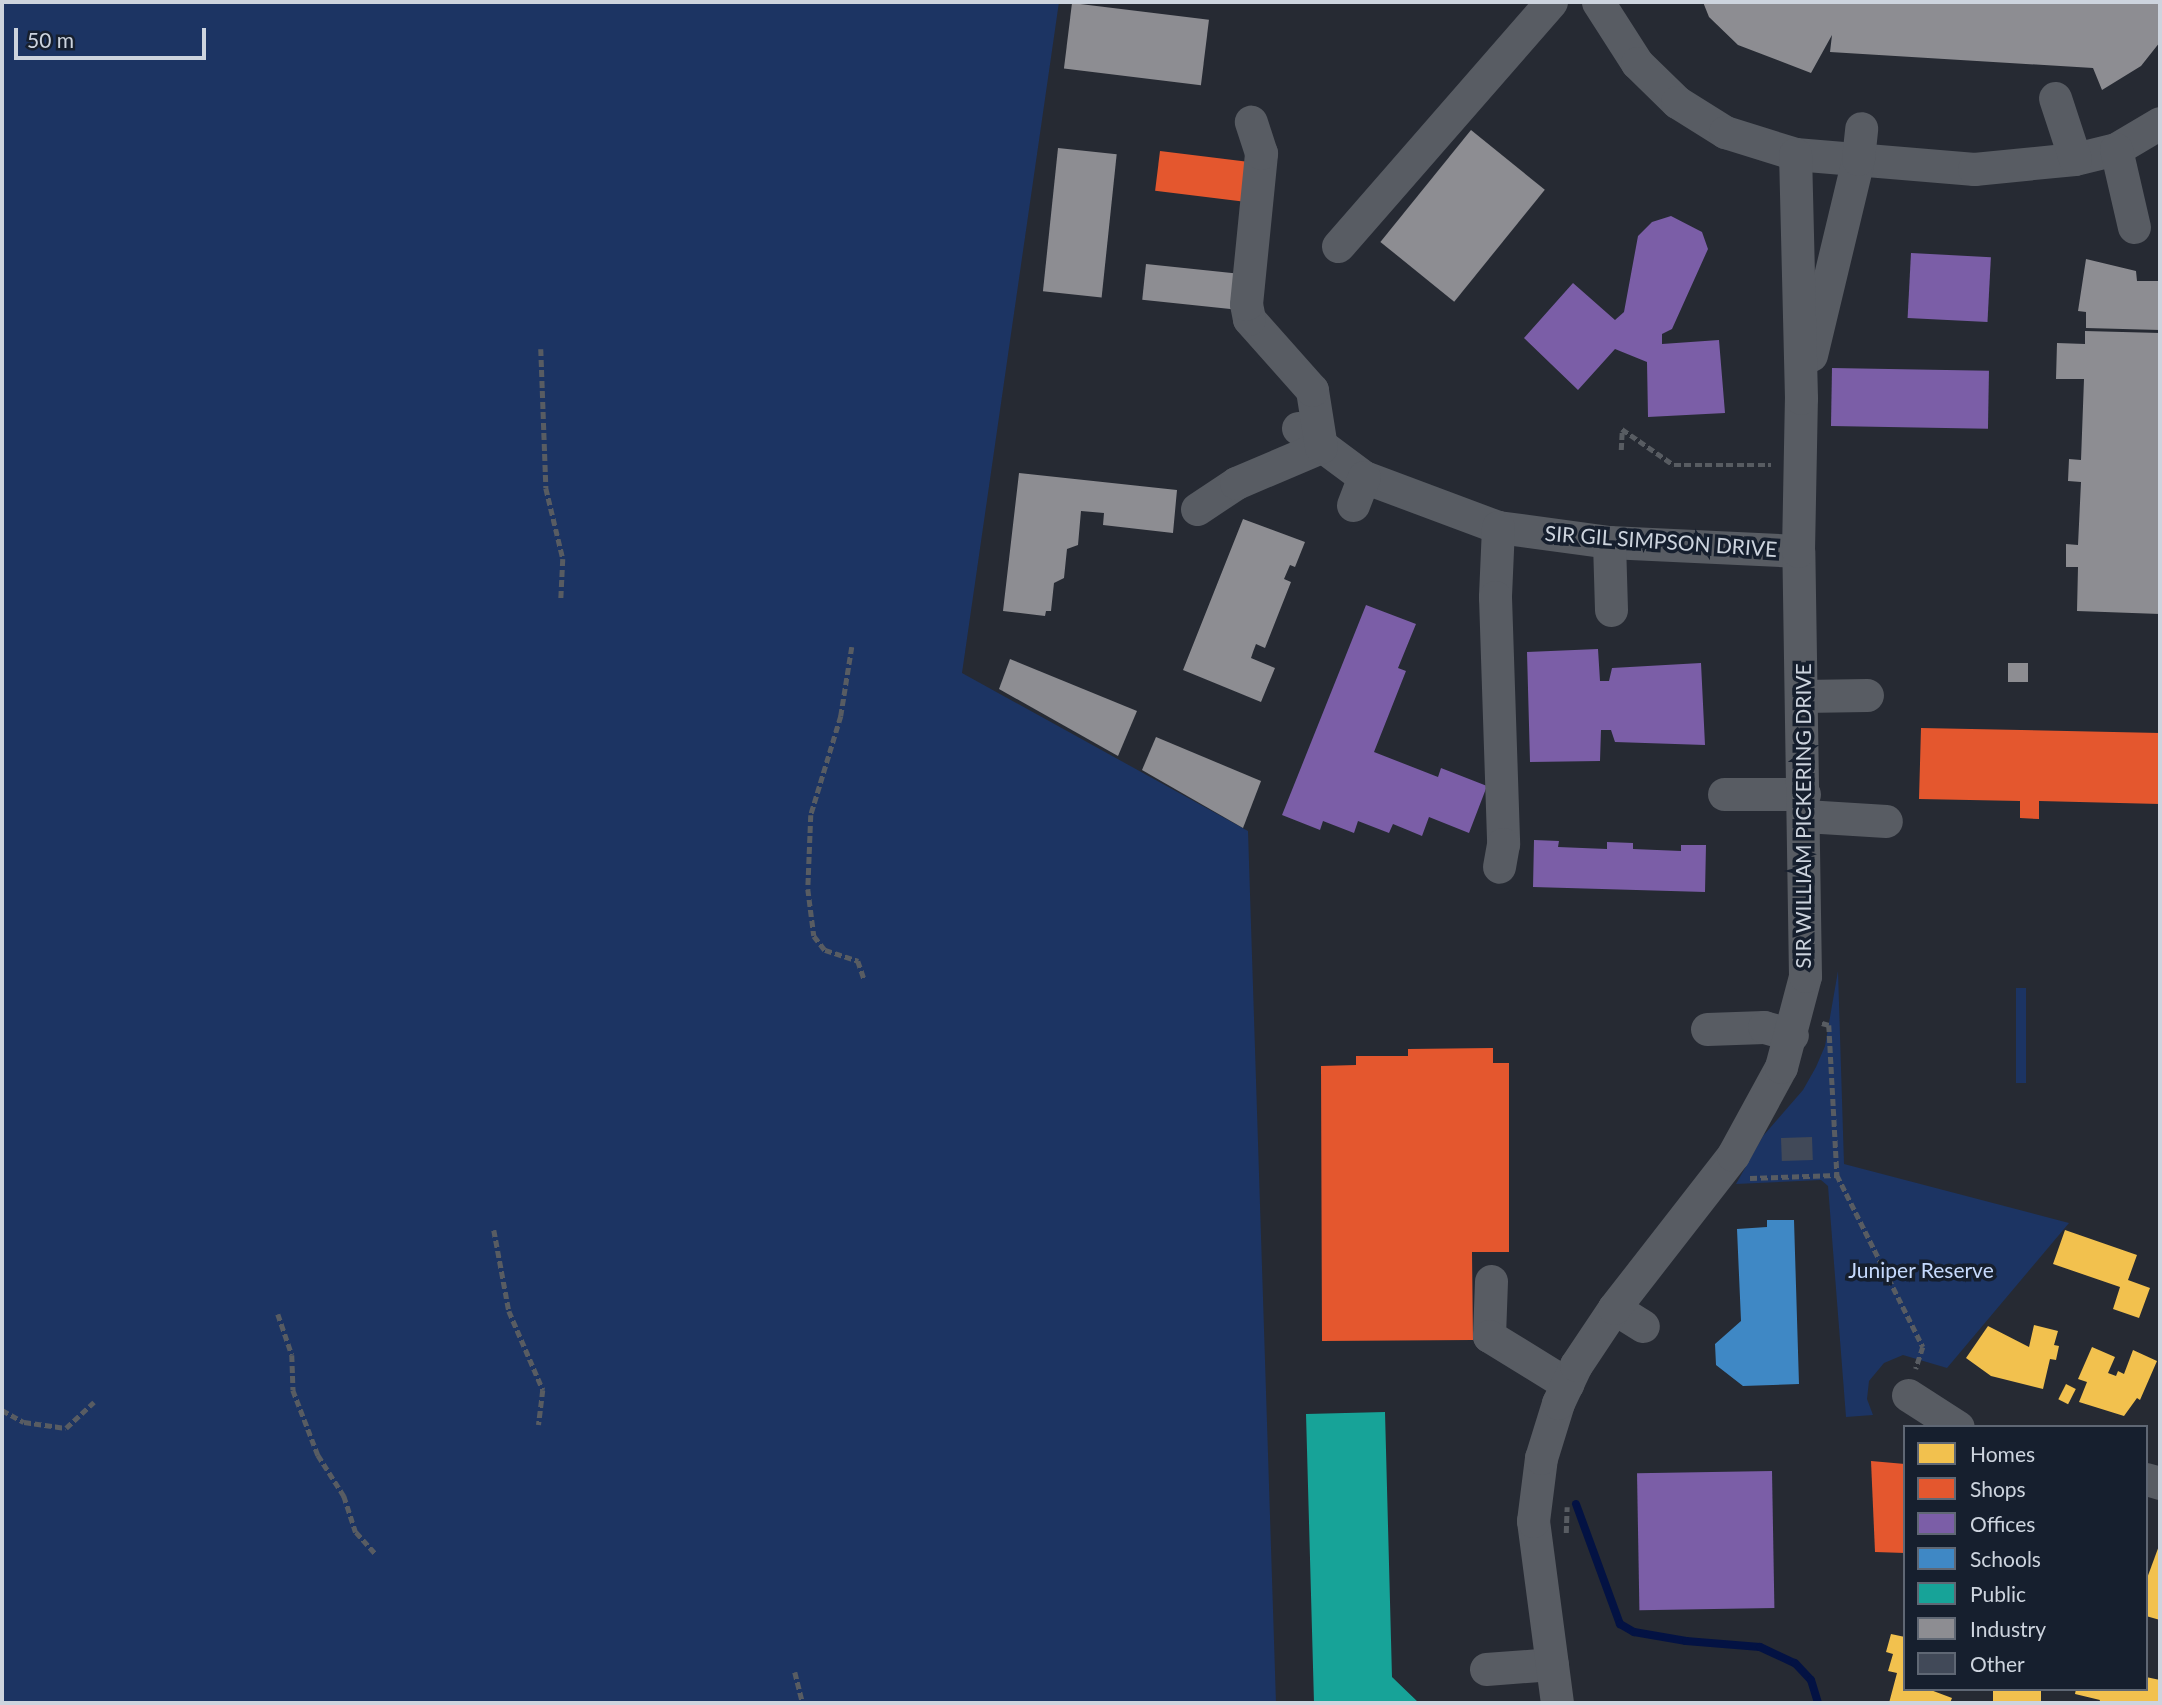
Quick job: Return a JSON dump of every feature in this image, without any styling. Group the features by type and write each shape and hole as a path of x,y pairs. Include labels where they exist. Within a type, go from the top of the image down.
{"street":[{"path":"1338,246 1551,2"},
{"path":"1598,2 1637,63 1677,102 1724,132 1795,154 1860,143 1974,169 2075,159 2116,149 2160,123"},
{"path":"2055,97 2075,159"},
{"path":"1197,509 1310,437 1312,390 1249,319 1245,235 1261,153 1251,122"},
{"name":"SIR WILLIAM PICKERING DRIVE","path":"1801,398 1828,337 1860,143"},
{"path":"2116,149 2134,227"},
{"name":"SIR WILLIAM PICKERING DRIVE","path":"1558,1703 1536,1554 1535,1498 1544,1447 1567,1384 1614,1308 1733,1156 1781,1067 1795,1026 1805,976 1805,805 1798,551 1801,398 1795,154"},
{"name":"SIR GIL SIMPSON DRIVE","path":"1310,437 1359,491 1498,527 1609,542 1798,551"},
{"path":"1498,527 1495,597 1503,845 1499,867"},
{"path":"1609,542 1611,610"},
{"path":"1803,696 1867,695"},
{"path":"1724,794 1805,805 1886,821"},
{"path":"1707,1029 1795,1026"},
{"path":"1491,1281 1489,1336 1567,1384"},
{"path":"1614,1308 1643,1326"},
{"path":"1909,1395 1955,1425"},
{"path":"1486,1669 1552,1664"}],"path":[{"path":"541,349 546,488 564,559 561,600"},
{"path":"1621,450 1622,429 1674,465 1800,464"},
{"path":"852,647 841,716 811,815 808,888 814,936 825,950 858,961 864,978"},
{"path":"1795,1026 1829,1025 1837,1175 1923,1347 1909,1395"},
{"path":"1739,1178 1837,1175"},
{"path":"494,1230 509,1311 543,1390 539,1425"},
{"path":"278,1314 292,1355 293,1390 318,1455 344,1496 356,1532 377,1555"},
{"path":"2,1410 24,1422 66,1428 94,1402"},
{"path":"795,1671 803,1703"}],"green space":[{"path":"2,2 1059,2 962,673 1248,831 1276,1703 2,1703"},
{"name":"Juniper Reserve","path":"1838,971 1844,1164 2069,1223 1947,1368 1903,1355 1884,1363 1869,1381 1867,1399 1873,1415 1846,1417 1828,1186 1821,1180 1736,1184 1763,1136 1803,1090 1816,1067 1825,1046"},
{"path":"2016,988 2026,988 2026,1083 2016,1083"}],"building: Homes":[{"path":"2065,1230 2137,1255 2128,1280 2150,1288 2139,1318 2113,1309 2120,1287 2053,1264"},
{"path":"2034,1325 2058,1331 2054,1345 2059,1346 2056,1360 2050,1359 2043,1389 1991,1376 1966,1358 1988,1326 2029,1347"},
{"path":"2092,1347 2115,1357 2108,1373 2116,1376 2118,1371 2124,1374 2133,1350 2157,1361 2140,1400 2137,1398 2124,1416 2079,1402 2087,1382 2078,1379"},
{"path":"2066,1384 2076,1389 2068,1404 2058,1399"},
{"path":"2160,1543 2160,1620 2148,1617 2148,1576"},
{"path":"1891,1634 1903,1637 1903,1691 1933,1691 1952,1698 1950,1703 1889,1703 1897,1673 1888,1671 1893,1654 1886,1652"},
{"path":"2148,1677 2160,1680 2160,1703 2099,1703 2100,1700 2075,1694 2076,1691 2148,1691"},
{"path":"1993,1691 2041,1691 2041,1703 1993,1703"}],"building: Shops":[{"path":"1160,151 1249,162 1244,202 1155,191"},
{"path":"1921,728 2160,733 2160,804 2039,801 2039,819 2020,818 2020,801 1919,799"},
{"path":"1493,1048 1493,1063 1509,1063 1509,1252 1472,1252 1473,1340 1322,1341 1321,1066 1356,1065 1356,1056 1408,1056 1408,1049"},
{"path":"1871,1461 1903,1464 1903,1553 1875,1552"}],"building: Offices":[{"path":"1671,216 1702,232 1708,249 1672,329 1662,334 1662,344 1719,340 1725,413 1648,417 1647,362 1615,349 1578,390 1524,338 1573,283 1615,320 1624,312 1638,236 1652,222"},
{"path":"1911,253 1991,257 1987,322 1908,318"},
{"path":"1832,368 1989,371 1988,429 1831,426"},
{"path":"1366,605 1416,624 1398,668 1406,671 1374,752 1438,777 1441,768 1487,786 1469,833 1429,817 1422,836 1393,824 1389,833 1358,821 1354,833 1323,821 1320,830 1282,815"},
{"path":"1598,649 1600,681 1609,681 1612,668 1701,663 1705,745 1615,742 1611,730 1601,730 1600,761 1530,762 1527,652"},
{"path":"1534,840 1559,841 1558,847 1607,849 1607,842 1633,843 1633,849 1681,851 1681,845 1706,845 1705,892 1533,887"},
{"path":"1772,1471 1774,1608 1639,1610 1637,1473"}],"building: Schools":[{"path":"1767,1220 1794,1220 1799,1384 1743,1386 1716,1365 1715,1344 1741,1321 1737,1229 1767,1227"}],"building: Public":[{"path":"1385,1412 1392,1677 1419,1703 1314,1703 1306,1414"}],"building: Industry":[{"path":"1703,2 2160,2 2160,42 2141,66 2102,90 2093,68 1830,52 1832,35 1811,73 1738,45 1709,17"},
{"path":"1072,3 1209,20 1201,85 1064,69"},
{"path":"1471,130 1545,190 1454,302 1380,242"},
{"path":"1058,148 1117,154 1102,297 1043,291"},
{"path":"2086,259 2136,271 2137,281 2160,281 2160,330 2086,328 2086,312 2078,311"},
{"path":"1146,264 1237,274 1233,309 1142,300"},
{"path":"2085,331 2160,333 2160,614 2077,611 2078,567 2066,567 2066,544 2078,545 2081,482 2068,481 2069,459 2081,460 2084,379 2056,379 2057,343 2085,344"},
{"path":"1019,473 1177,490 1173,533 1103,525 1104,513 1081,511 1078,545 1067,549 1064,578 1054,583 1051,611 1046,611 1045,616 1003,611"},
{"path":"1243,519 1305,542 1295,567 1290,565 1284,579 1291,582 1265,648 1256,644 1251,658 1275,668 1261,702 1183,670"},
{"path":"1010,659 1137,711 1118,756 999,689"},
{"path":"2008,663 2028,663 2028,682 2008,682"},
{"path":"1156,737 1261,781 1243,828 1142,770"}],"building: Other":[{"path":"1812,1137 1813,1160 1782,1161 1781,1138"}],"waterway":[{"path":"1576,1504 1620,1624 1634,1632 1686,1641 1760,1647 1795,1663 1811,1680 1818,1703"}]}
